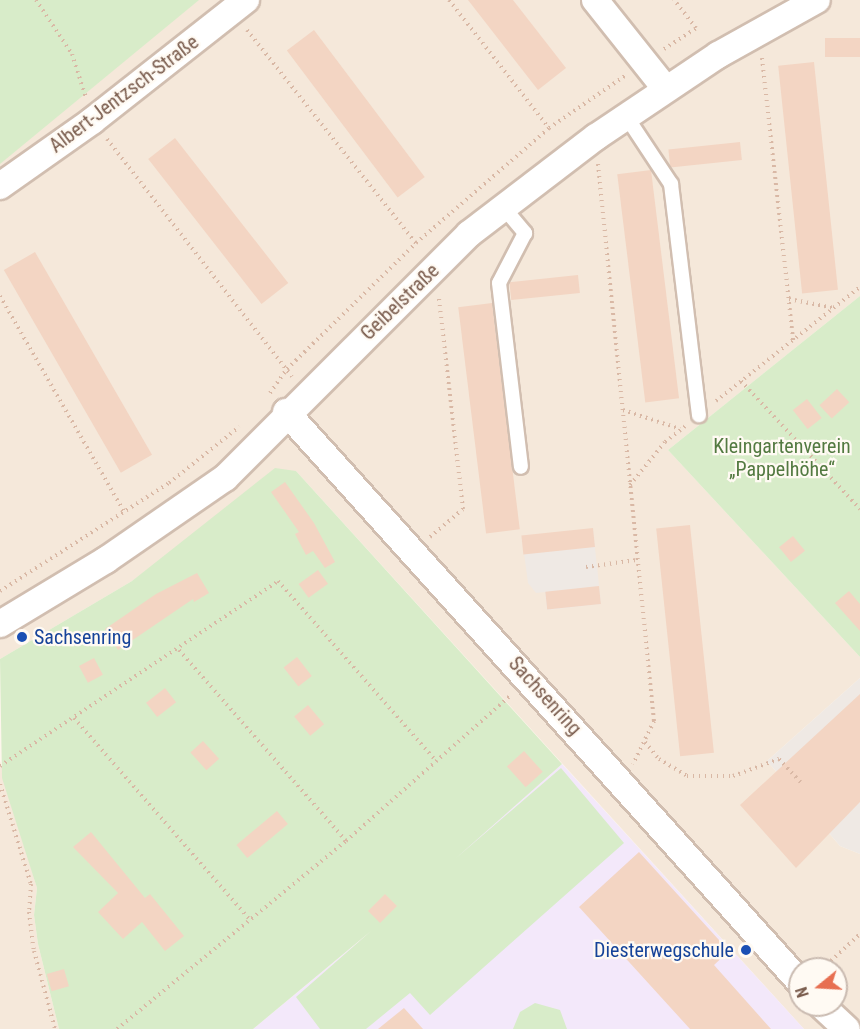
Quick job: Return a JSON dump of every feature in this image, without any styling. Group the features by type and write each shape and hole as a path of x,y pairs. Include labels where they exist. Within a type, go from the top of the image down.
{"street":[{"path":"595,0 665,88"},
{"name":"Geibelstraße","path":"0,624 106,560 225,478 277,404 305,394 435,268 504,208 596,137 665,88 759,30 817,0"},
{"name":"Albert-Jentzsch-Straße","path":"0,186 92,121 239,5"},
{"name":"Sachsenring","path":"277,404 530,680 788,969"},
{"path":"834,1017 847,1029"}],"lane":[{"path":"626,116 672,183 699,415"},
{"path":"504,208 525,233 499,283 521,467"}],"path":[{"path":"36,0 72,54 92,121 305,394"},
{"path":"449,0 549,128"},
{"path":"277,404 287,369 416,243 549,128 696,27 674,0"},
{"path":"239,5 416,243"},
{"path":"759,30 793,340"},
{"path":"596,137 654,721 622,783"},
{"path":"413,551 463,509 435,268"},
{"path":"630,485 665,442 860,287"},
{"path":"0,296 124,512"},
{"path":"789,299 834,308"},
{"path":"741,381 860,509"},
{"path":"623,410 681,429"},
{"path":"0,591 187,469 248,420"},
{"path":"586,567 637,560"},
{"path":"0,766 179,650 278,581 436,761"},
{"path":"179,650 346,841"},
{"path":"117,1029 346,841 530,680"},
{"path":"74,718 250,920"},
{"path":"645,742 659,759 687,776 733,776 779,759 803,785"},
{"path":"0,784 31,884 29,912 34,951 55,1029"},
{"path":"835,957 860,934"}],"shaded area":[{"path":"0,0 860,0 860,296 668,450 860,657 860,678 767,761 840,846 860,854 860,1029 804,1029 793,1017 848,1017 848,957 788,957 788,1011 296,471 132,581 0,659"},
{"path":"593,529 601,604 547,610 545,592 536,593 528,583 522,538"},
{"path":"860,678 860,854 840,846 767,761"},
{"path":"0,761 37,888 34,915 38,944 59,1029 0,1029"},
{"path":"562,764 788,1011 788,1017 793,1017 804,1029 253,1029 403,905"}],"green space":[{"path":"0,0 199,0 0,164"},
{"name":"Kleingartenverein „Pappelhöhe“","path":"860,296 860,657 668,450"},
{"path":"275,468 296,471 562,764 455,859 561,768 624,843 430,1015 410,993 366,1029 320,1029 296,997 371,931 253,1029 59,1029 38,944 34,915 37,888 2,778 0,659 132,581"},
{"path":"535,1003 560,1010 567,1029 513,1029 520,1012"}],"building":[{"path":"468,0 513,0 566,68 538,90"},
{"path":"314,30 425,177 398,197 287,50"},
{"path":"825,38 860,38 860,57 825,57"},
{"path":"814,62 838,290 802,294 778,66"},
{"path":"175,138 288,283 261,304 148,159"},
{"path":"740,142 742,160 670,167 668,150"},
{"path":"651,170 679,398 645,402 617,174"},
{"path":"35,252 152,455 121,473 4,270"},
{"path":"578,275 580,293 511,300 509,282"},
{"path":"492,303 520,529 486,533 458,307"},
{"path":"837,389 849,402 832,419 819,405"},
{"path":"807,399 822,418 808,429 793,410"},
{"path":"285,482 314,523 335,562 325,568 313,551 306,555 295,534 299,532 271,492"},
{"path":"690,525 714,753 680,756 656,529"},
{"path":"593,528 595,547 523,554 521,536"},
{"path":"793,536 805,551 791,562 779,547"},
{"path":"318,570 328,584 309,598 299,584"},
{"path":"197,573 209,593 194,602 193,599 118,650 105,629 156,594"},
{"path":"599,586 601,604 547,610 545,592"},
{"path":"849,591 860,604 860,631 835,603"},
{"path":"297,657 312,676 298,686 284,667"},
{"path":"94,658 103,675 88,683 79,666"},
{"path":"165,688 176,702 157,717 146,703"},
{"path":"860,694 860,802 796,868 740,805"},
{"path":"308,705 324,724 310,736 294,717"},
{"path":"203,741 219,759 206,770 190,752"},
{"path":"524,751 543,772 526,787 507,766"},
{"path":"277,811 288,824 247,858 236,845"},
{"path":"91,832 145,898 150,894 184,936 165,951 142,922 123,939 98,912 118,893 73,847"},
{"path":"639,852 729,951 714,965 771,1029 690,1029 579,907"},
{"path":"385,894 397,906 380,923 368,911"},
{"path":"64,969 69,986 52,991 47,974"},
{"path":"404,1008 423,1029 378,1029"}],"place":[{"name":"Sachsenring","path":"22,637"},
{"name":"Diesterwegschule","path":"746,950"}]}
